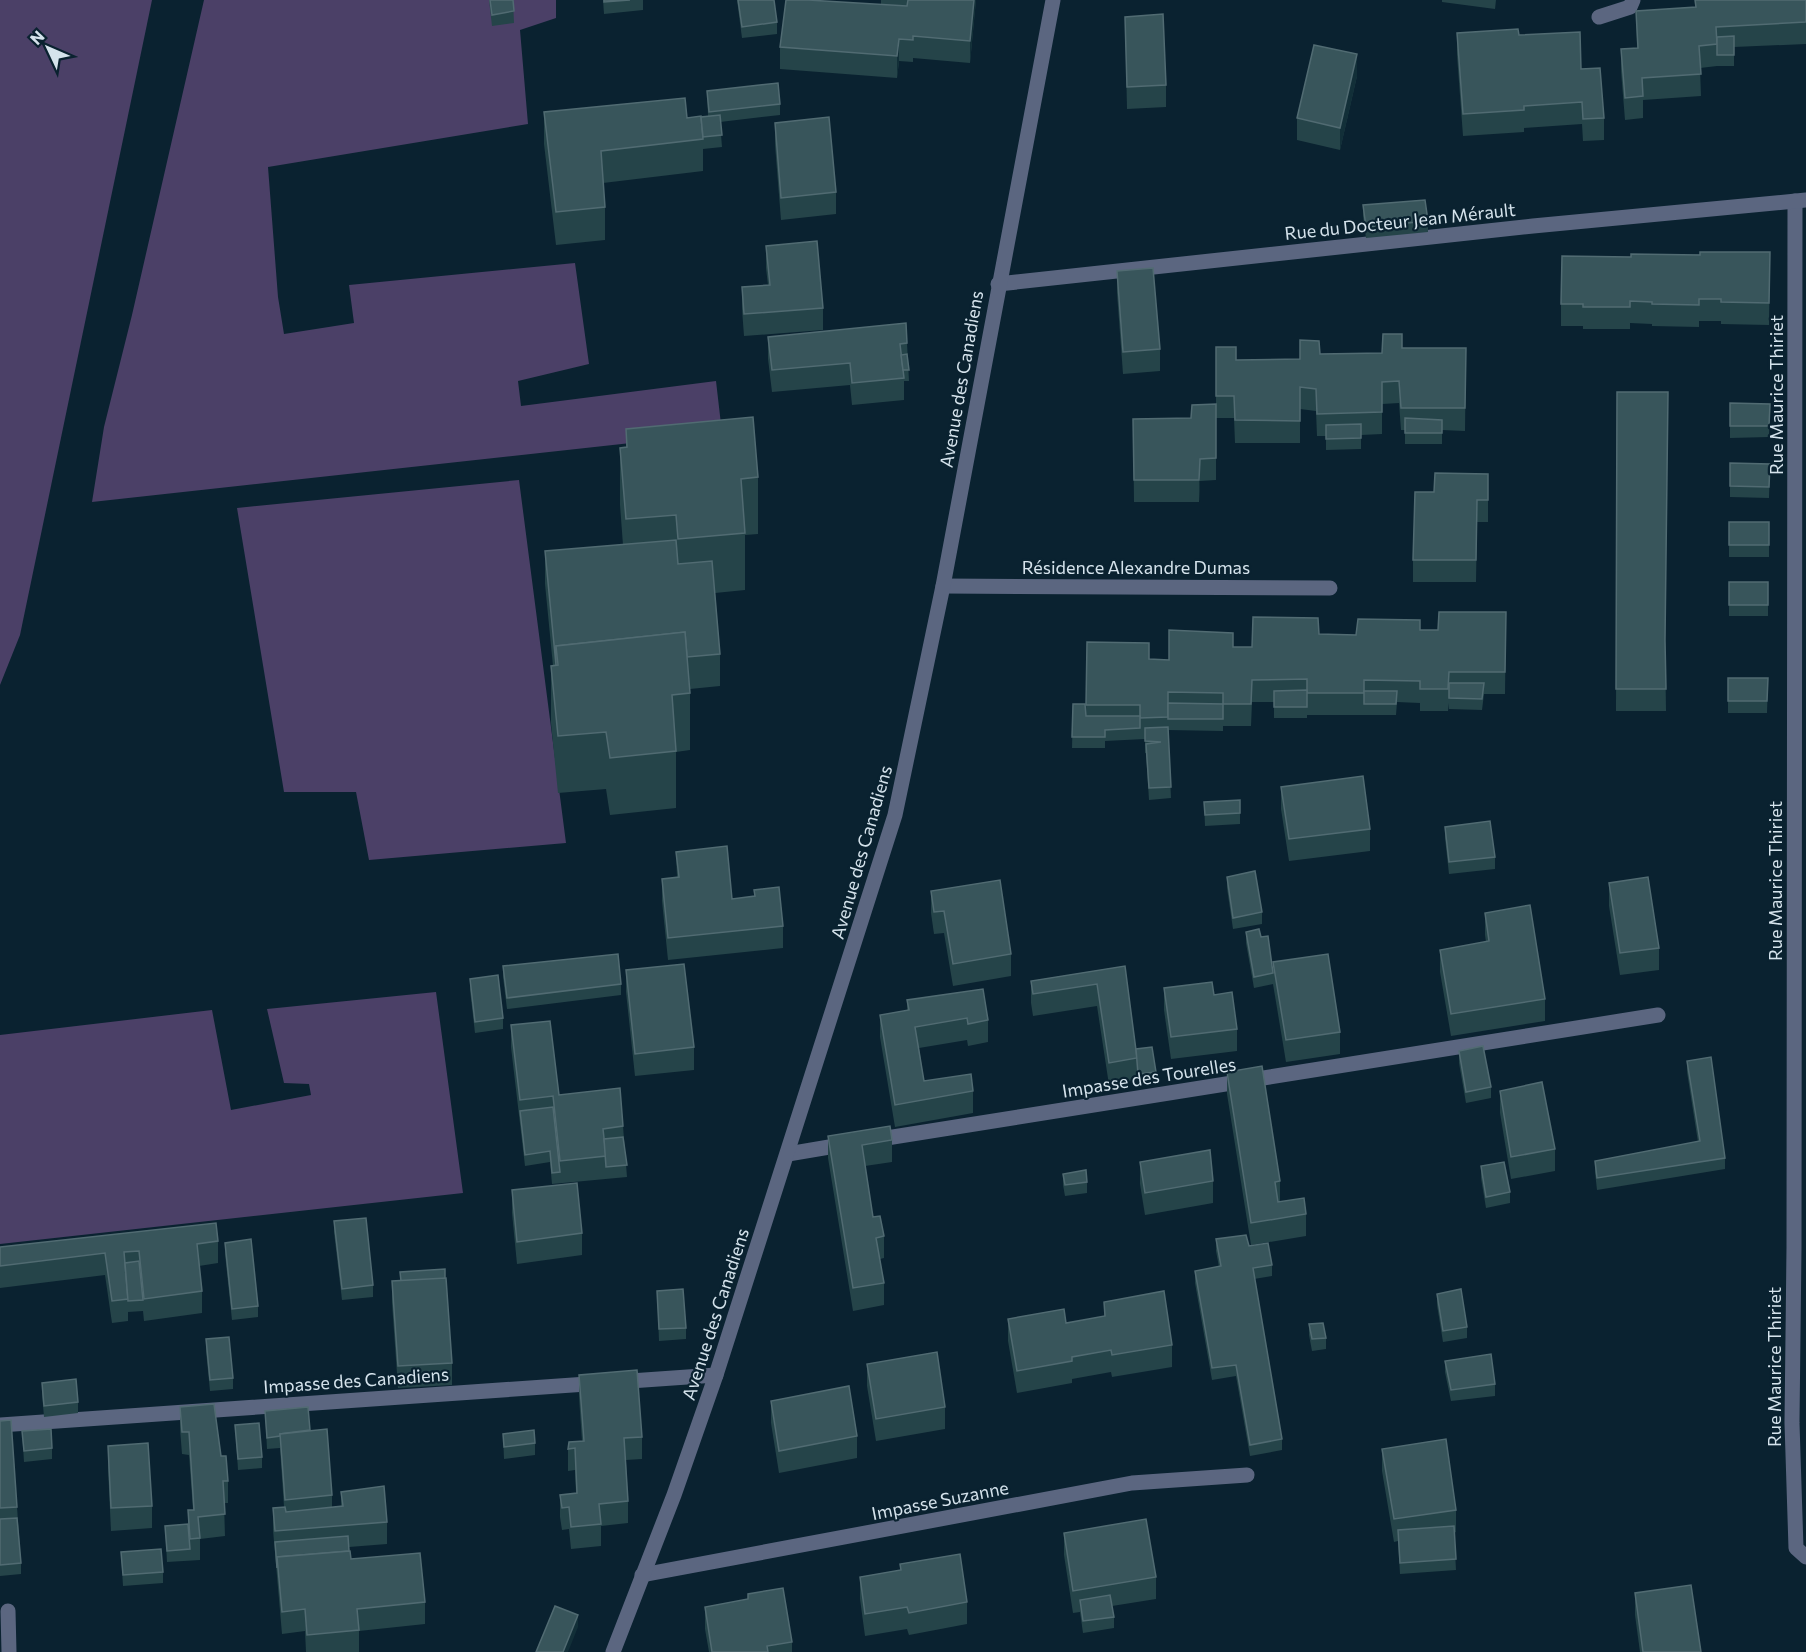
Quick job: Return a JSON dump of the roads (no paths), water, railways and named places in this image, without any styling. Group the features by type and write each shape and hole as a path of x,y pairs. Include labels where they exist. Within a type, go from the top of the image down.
{"street":[{"name":"Avenue des Canadiens","path":"613,1652 674,1495 716,1375 895,815 943,586 1053,0"},
{"path":"1599,17 1630,7 1633,0"},
{"name":"Rue du Docteur Jean Mérault","path":"998,284 1533,226 1801,200"},
{"name":"Rue Maurice Thiriet","path":"1801,200 1792,1423 1796,1548 1806,1557"},
{"name":"Résidence Alexandre Dumas","path":"943,586 1330,588"},
{"name":"Impasse des Tourelles","path":"788,1154 1658,1015"},
{"name":"Impasse des Canadiens","path":"0,1425 716,1375"},
{"name":"Impasse Suzanne","path":"642,1575 1132,1483 1247,1475"},
{"path":"8,1611 9,1652"}]}
